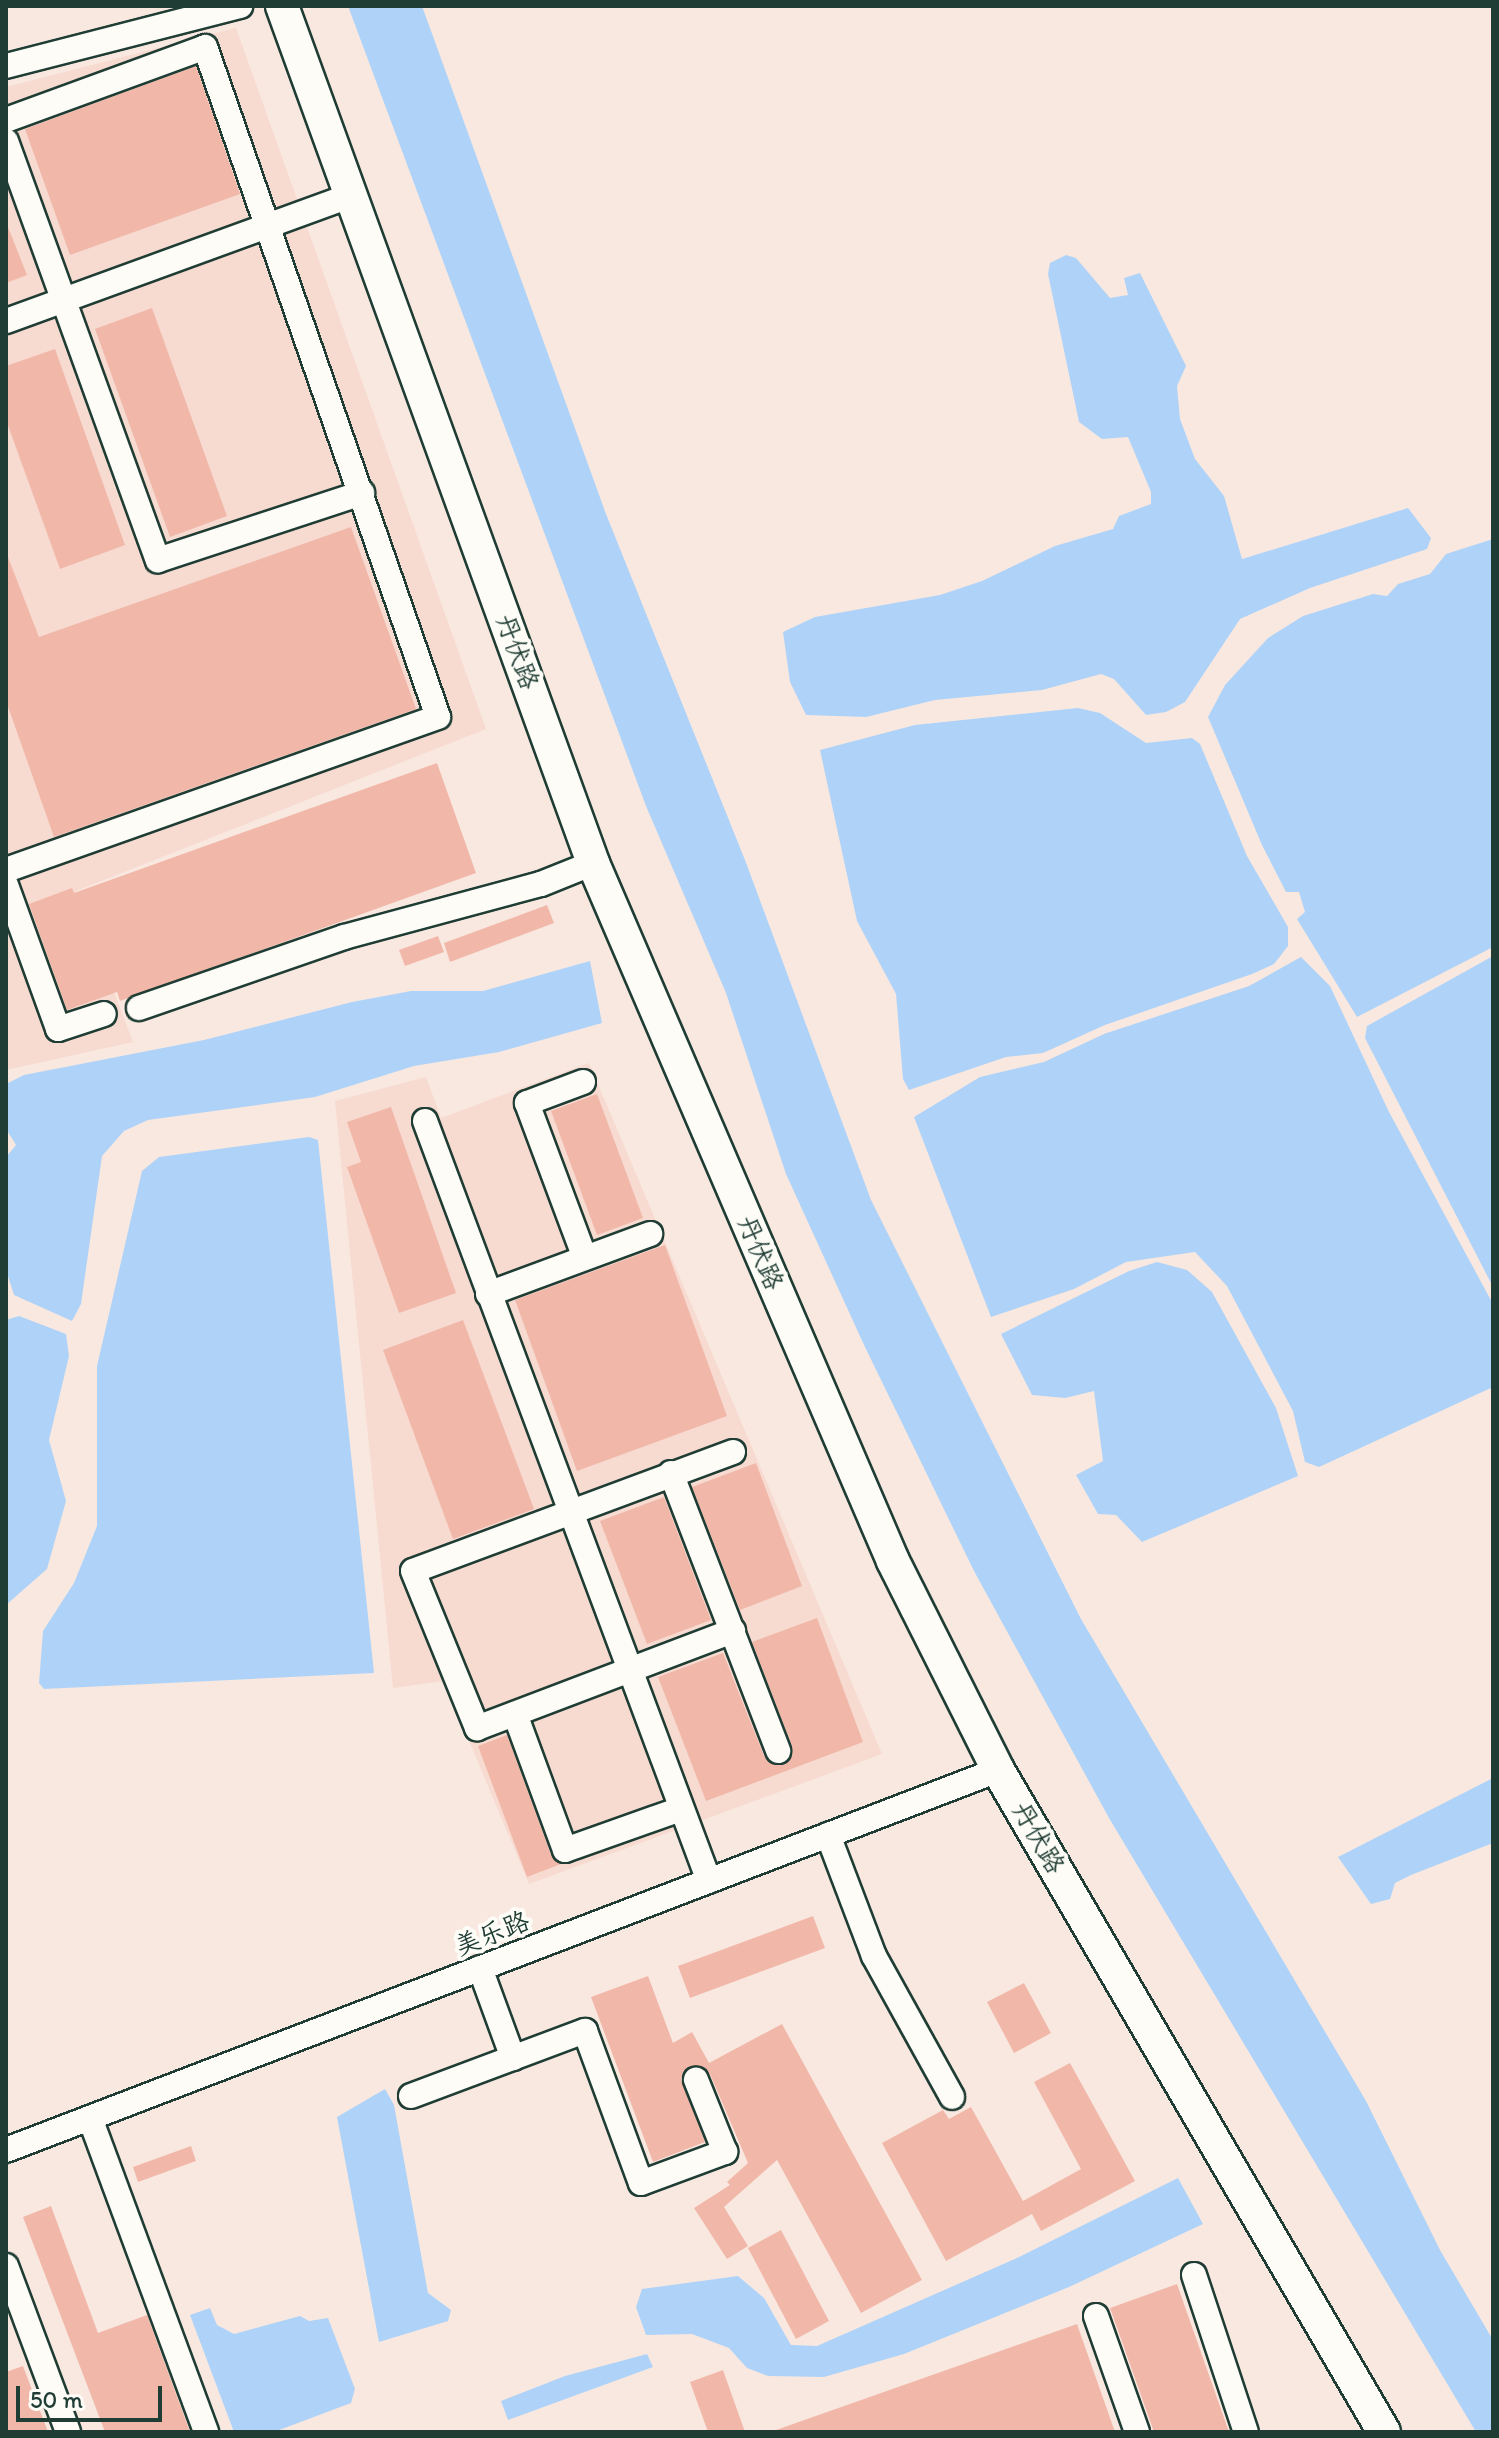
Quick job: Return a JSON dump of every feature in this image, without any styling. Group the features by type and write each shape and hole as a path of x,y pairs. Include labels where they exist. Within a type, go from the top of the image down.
{"main road":[{"name":"丹伏路","path":"282,6 593,863 893,1561 998,1770 1384,2432"}],"street":[{"path":"6,66 240,6"},
{"path":"6,120 205,47 256,184 266,226 438,717 6,870"},
{"path":"6,141 158,560 362,493"},
{"path":"6,321 352,195"},
{"path":"139,1008 344,937 541,884 593,863"},
{"path":"6,885 58,1029 104,1014"},
{"path":"583,1082 527,1103 585,1258"},
{"path":"425,1121 568,1514 709,1881"},
{"path":"488,1294 650,1234"},
{"path":"733,1452 413,1571 477,1728 733,1631"},
{"path":"671,1473 778,1751"},
{"path":"515,1714 565,1850 681,1809"},
{"name":"美乐路","path":"6,2150 998,1770"},
{"path":"828,1835 874,1956 952,2097"},
{"path":"480,1968 513,2058"},
{"path":"411,2096 585,2031 641,2183 725,2152 696,2080"},
{"path":"90,2118 206,2432"},
{"path":"6,2266 68,2432"},
{"path":"1194,2275 1246,2432"},
{"path":"1096,2316 1137,2432"}],"shaded area":[{"path":"236,28 486,729 76,891 133,1042 6,1070 6,87"},
{"path":"589,1063 882,1754 529,1884 444,1681 393,1688 335,1101 426,1077 441,1118"}],"water":[{"path":"348,6 422,6 606,514 745,860 871,1200 1081,1619 1366,2101 1440,2250 1493,2340 1493,2432 1476,2432 1109,1818 974,1571 864,1345 786,1174 726,993 646,806"},
{"path":"1066,255 1076,258 1110,298 1128,295 1124,278 1140,273 1186,366 1177,386 1180,419 1195,459 1224,496 1242,559 1408,508 1431,538 1427,549 1310,588 1240,619 1185,702 1166,712 1146,715 1114,679 1101,674 1042,690 935,700 866,717 806,715 790,682 783,632 815,617 940,595 982,581 1055,546 1113,529 1119,516 1151,504 1151,492 1128,437 1102,439 1079,422 1048,274 1050,263"},
{"path":"1493,539 1493,947 1357,1017 1297,919 1305,912 1299,892 1286,892 1262,845 1208,717 1225,685 1268,638 1303,616 1373,594 1387,596 1398,584 1430,574 1446,554"},
{"path":"1078,708 1100,713 1146,743 1192,738 1200,744 1247,856 1288,927 1288,946 1274,964 1252,974 1105,1025 1043,1053 1006,1057 909,1090 903,1079 896,994 857,921 820,750 915,725"},
{"path":"1493,956 1493,1287 1365,1038 1367,1026"},
{"path":"1301,957 1330,986 1389,1112 1493,1304 1493,1387 1319,1467 1305,1462 1293,1411 1227,1286 1195,1252 1126,1262 1074,1289 991,1317 914,1117 980,1077 1044,1062 1104,1034 1249,986"},
{"path":"590,961 602,1023 499,1052 414,1066 315,1097 148,1120 124,1131 102,1156 81,1304 72,1321 14,1295 6,1270 6,1157 16,1145 6,1129 6,1084 24,1075 204,1040 352,1002 411,991 483,991"},
{"path":"309,1137 318,1140 374,1673 44,1689 39,1683 43,1631 74,1583 97,1526 97,1366 142,1171 159,1157"},
{"path":"1157,1262 1187,1270 1212,1292 1276,1408 1298,1476 1142,1542 1116,1515 1098,1514 1076,1475 1103,1461 1094,1391 1065,1398 1032,1395 1001,1334 1129,1271"},
{"path":"19,1316 66,1334 69,1356 49,1440 66,1501 47,1569 6,1605 6,1320"},
{"path":"1493,1778 1493,1843 1395,1883 1390,1899 1371,1904 1338,1857"},
{"path":"385,2089 394,2105 428,2293 451,2310 448,2321 379,2342 337,2117"},
{"path":"1178,2178 1203,2224 1069,2287 904,2354 824,2377 768,2376 747,2368 729,2348 692,2334 646,2335 636,2307 642,2289 738,2276 764,2298 791,2345 817,2346 1017,2258"},
{"path":"210,2308 217,2325 234,2334 300,2316 309,2321 328,2318 355,2389 351,2403 274,2432 234,2432 190,2315"},
{"path":"647,2354 653,2367 508,2420 501,2401 565,2376"}],"building":[{"path":"196,66 240,194 70,255 25,129"},
{"path":"6,222 27,275 6,283"},
{"path":"152,308 227,516 170,537 95,329"},
{"path":"55,349 125,545 60,569 6,420 6,366"},
{"path":"351,527 416,709 54,837 6,701 6,552 39,637"},
{"path":"437,763 476,873 120,1001 117,992 67,1010 29,904 72,888 74,893"},
{"path":"547,905 554,923 450,962 444,943"},
{"path":"438,936 444,952 405,966 399,950"},
{"path":"597,1094 643,1218 597,1235 551,1111"},
{"path":"391,1107 456,1293 399,1313 347,1167 361,1162 347,1122"},
{"path":"665,1245 727,1416 577,1471 515,1300"},
{"path":"463,1320 534,1509 453,1539 383,1350"},
{"path":"756,1463 802,1586 740,1610 692,1487"},
{"path":"664,1497 711,1620 647,1644 600,1521"},
{"path":"817,1618 863,1742 706,1801 658,1677 723,1653 764,1756 783,1765 790,1760 792,1746 752,1642"},
{"path":"507,1735 551,1855 561,1864 527,1877 478,1746"},
{"path":"813,1916 825,1948 690,1998 678,1966"},
{"path":"648,1976 673,2043 692,2032 709,2063 782,2024 922,2280 861,2313 777,2160 724,2207 748,2246 727,2259 694,2208 730,2185 727,2182 748,2163 710,2074 691,2066 681,2079 705,2142 653,2162 591,1997"},
{"path":"1024,1983 1051,2033 1014,2053 987,2002"},
{"path":"1070,2063 1135,2181 1041,2231 1032,2214 946,2261 882,2143 943,2110 949,2119 971,2107 1023,2201 1081,2169 1034,2082"},
{"path":"191,2146 196,2161 138,2182 133,2167"},
{"path":"51,2206 98,2333 147,2315 190,2432 105,2432 23,2217"},
{"path":"781,2230 829,2321 796,2339 748,2248"},
{"path":"1177,2284 1229,2432 1154,2432 1110,2308"},
{"path":"1077,2324 1115,2432 776,2432 776,2430"},
{"path":"23,2366 48,2432 6,2432 6,2372"},
{"path":"723,2370 745,2432 708,2432 690,2382"}]}
